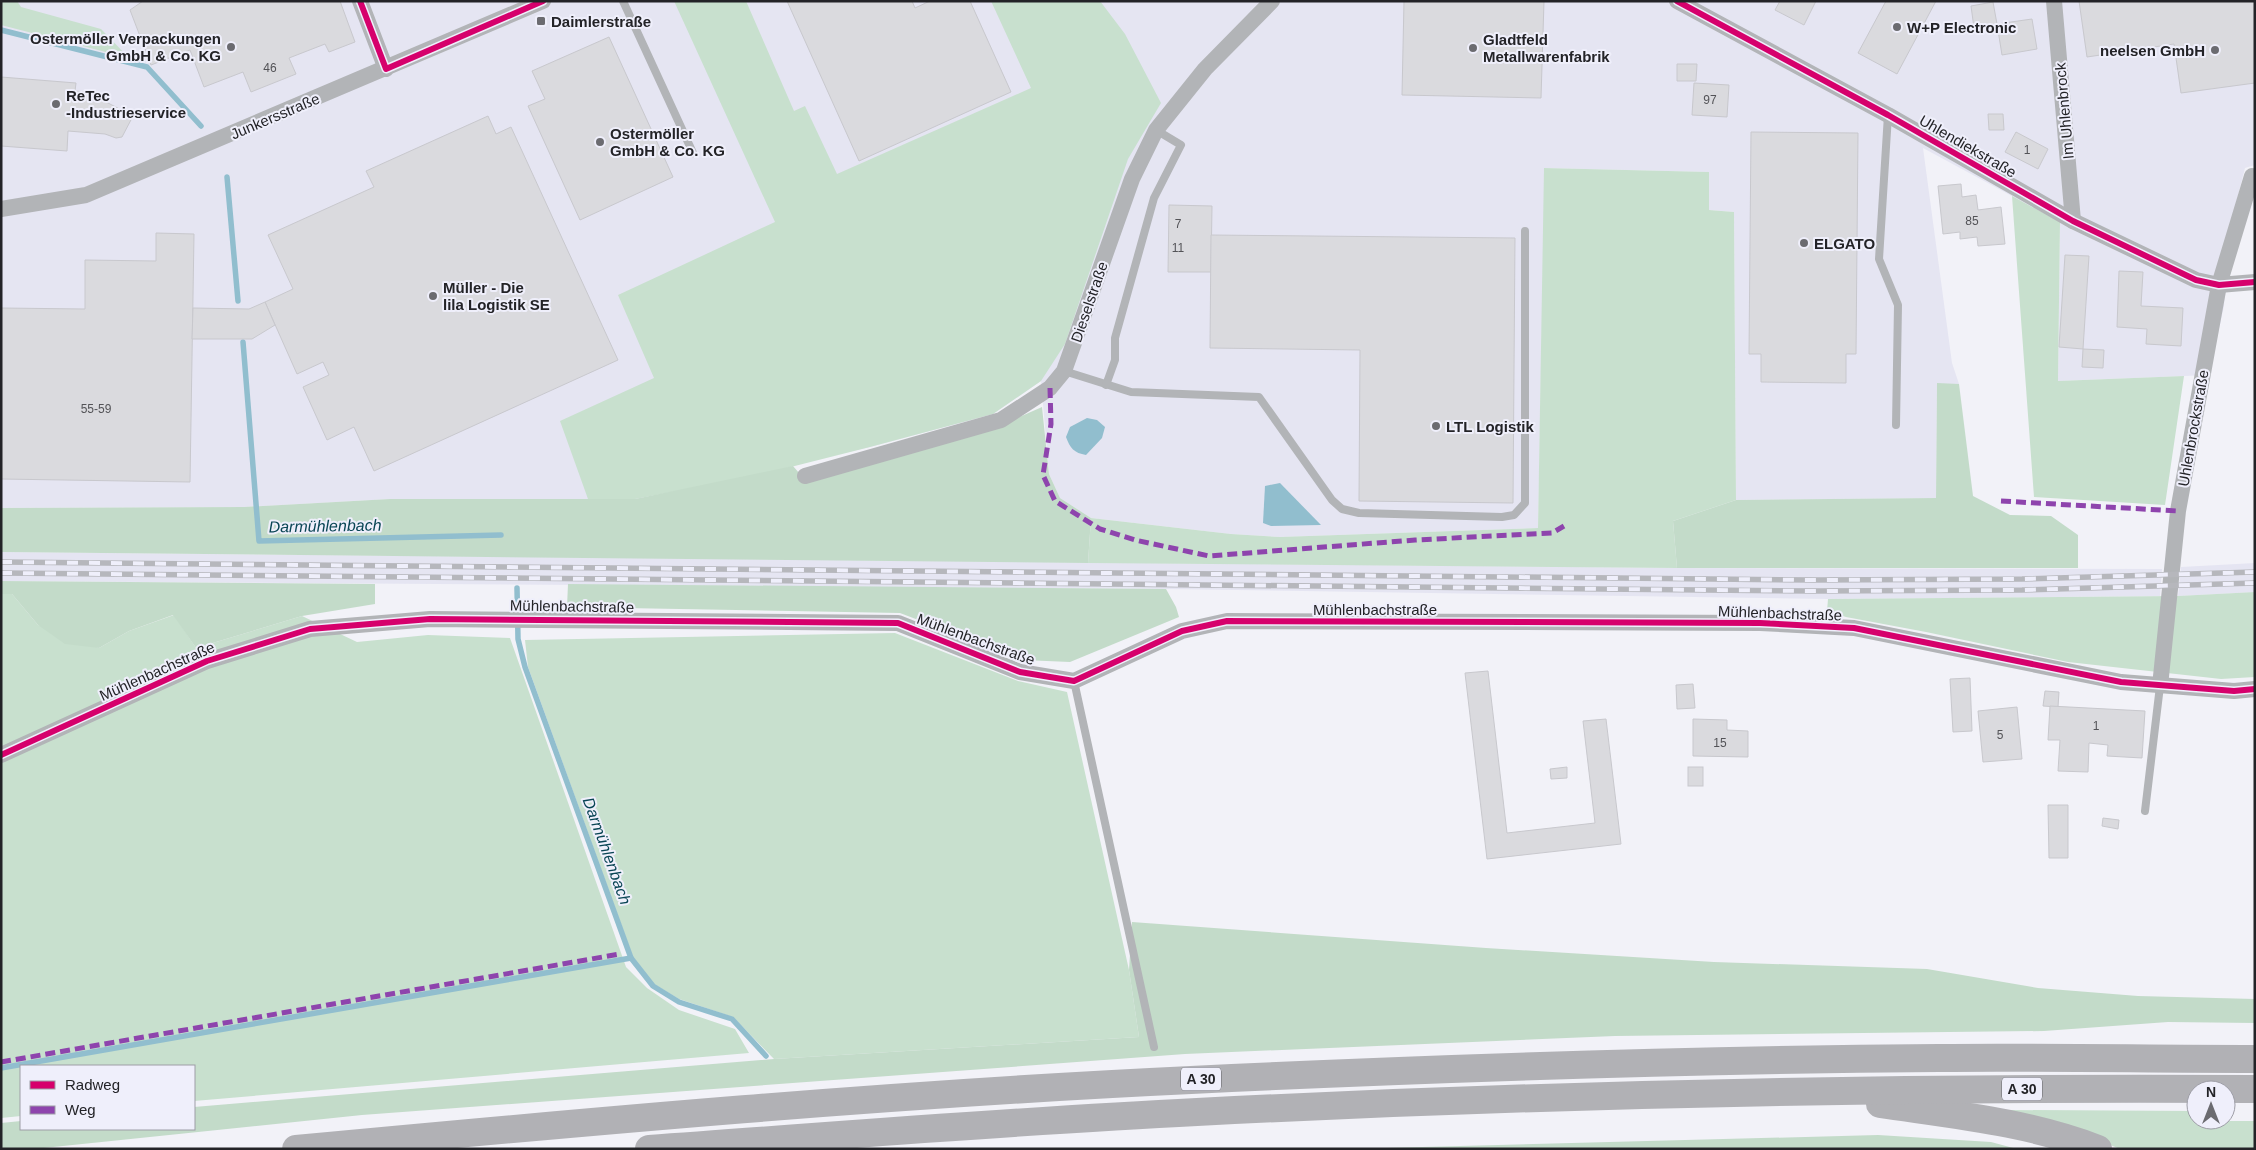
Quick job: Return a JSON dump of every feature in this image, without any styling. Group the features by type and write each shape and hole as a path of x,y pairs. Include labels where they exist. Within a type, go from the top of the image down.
{"highway":[{"name":"A 30","path":"296,1149 610,1120 936,1095 1189,1080 1717,1061 1945,1058 2255,1059"},
{"name":"A 30","path":"649,1149 1198,1112 1494,1099 1789,1092 2108,1088 2255,1089"},
{"path":"1789,1092 1999,1121 2068,1138 2098,1149"}],"street":[{"path":"360,1 386,69"},
{"name":"Junkersstraße","path":"1,209 86,195 543,1"},
{"name":"Dieselstraße","path":"805,476 1001,420 1050,388 1064,372 1132,179 1156,130 1205,69 1272,1"},
{"name":"Uhlendiekstraße","path":"1677,1 1888,115 2074,221 2196,280 2219,285 2255,282"},
{"name":"Im Uhlenbrock","path":"2054,1 2074,221"},
{"name":"Uhlenbrockstraße","path":"2160,686 2178,511 2219,285 2254,171"},
{"name":"Mühlenbachstraße","path":"1,755 207,661 310,629 430,619 529,618 898,623 1020,672 1074,681 1182,631 1227,621 1760,623 1854,628 2121,682 2234,690 2255,689"}],"lane":[{"path":"623,1 693,154"},
{"path":"1888,115 1878,259 1898,305 1896,425"},
{"path":"1106,385 1115,360 1114,338 1154,198 1181,145 1156,130"},
{"path":"1064,372 1131,392 1259,397 1332,500 1342,509 1368,514 1502,518 1514,515 1525,503 1525,231"},
{"path":"1074,681 1154,1047"},
{"path":"2146,811 2160,686"}],"shaded area":[{"path":"1,1 2255,1 2255,165 2245,168 2228,235 2224,306 2209,375 2058,381 2060,222 1923,148 1952,363 1959,384 1937,384 1936,498 1736,500 1734,212 1709,210 1709,172 1545,168 1538,528 1280,537 1231,534 1091,518 1060,498 1049,474 1041,381 993,414 870,447 635,499 390,499 244,507 1,508"},
{"path":"1,552 1677,568 2162,569 2160,596 1828,599 1166,589 1,581"},
{"path":"2255,563 2255,592 2178,596 2181,567"}],"green space":[{"path":"1,1 17,1 21,7 101,29 129,58 1,25"},
{"path":"674,1 746,1 794,111 805,106 837,174 1031,88 991,1 1100,1 1125,34 1161,103 1128,159 1065,344 1041,381 993,414 870,447 755,476 635,499 588,499 560,421 654,378 618,295 775,222"},
{"path":"1544,168 1709,172 1709,210 1734,212 1736,500 1673,521 1677,568 1088,563 1091,518 1231,534 1280,537 1538,528"},
{"path":"2012,196 2060,222 2058,381 2184,376 2165,505 2034,497"},
{"path":"1937,383 1959,384 1973,496 2010,515 2051,516 2078,535 2078,568 1677,568 1673,521 1736,500 1936,498"},
{"path":"1042,407 1049,474 1060,498 1091,518 1088,563 1,552 1,508 244,507 390,499 635,499 793,466 806,481 1001,425"},
{"path":"1,581 375,584 375,604 302,616 196,648 173,615 129,631 99,648 65,644 38,625 12,594 1,594"},
{"path":"568,584 1166,589 1179,617 1070,662 1023,660 900,613 567,607"},
{"path":"2255,592 2255,677 2221,679 2068,662 1846,617 1827,611 1828,599 2178,596"},
{"path":"1,594 12,594 38,625 99,648 129,631 174,615 196,648 302,616 357,642 428,635 510,638 626,967 647,988 679,1010 735,1029 749,1053 195,1101 195,1065 20,1065 20,1116 1,1118"},
{"path":"895,633 1018,681 1067,692 1129,970 1139,1037 774,1059 733,1017 679,999 654,984 633,957 528,667 525,640"},
{"path":"1132,922 1486,948 1714,962 1927,969 2038,988 2138,996 2255,999 2255,1023 2168,1022 2044,1031 1615,1036 1185,1054 362,1115 34,1149 1,1149 1,1123 20,1121 20,1130 195,1130 195,1107 774,1059 1139,1037 1129,970"},
{"path":"2009,1110 2186,1111 2186,1130 2236,1130 2236,1121 2255,1121 2255,1149 2120,1149 2074,1130 2012,1115"},
{"path":"1878,1135 1991,1142 2017,1149 1347,1149"}],"water":[{"path":"1087,418 1097,420 1105,427 1102,438 1086,455 1078,453 1073,449 1066,437 1070,427"},
{"path":"1280,483 1321,525 1271,526 1263,523 1265,486"}],"building":[{"name":"Ostermöller Verpackungen GmbH & Co. KG","path":"143,1 340,1 355,42 329,52 325,44 289,58 296,74 251,92 243,72 204,87 190,50 151,65 130,10"},
{"path":"787,1 912,1 915,8 930,1 970,1 1011,92 859,161"},
{"name":"Gladtfeld Metallwarenfabrik","path":"1404,1 1544,1 1541,98 1402,95"},
{"path":"1780,1 1816,1 1804,25 1775,10"},
{"name":"W+P Electronic","path":"1886,1 1936,1 1897,74 1858,53"},
{"name":"neelsen GmbH","path":"2079,1 2255,1 2255,83 2181,93 2174,44 2087,57"},
{"path":"1993,2 1997,24 1974,28 1971,6"},
{"path":"2032,19 2037,49 2002,55 1997,24"},
{"name":"Ostermöller GmbH & Co. KG","path":"609,37 673,177 580,220 528,106 545,99 532,71"},
{"path":"1677,64 1697,64 1696,81 1677,81"},
{"name":"ReTec -Industrieservice","path":"1,77 76,83 75,91 87,92 133,116 122,137 116,138 105,134 68,131 67,151 1,146"},
{"path":"1694,83 1729,85 1727,117 1692,115"},
{"path":"1988,114 2003,114 2004,130 1989,130"},
{"name":"Müller - Die lila Logistik SE","path":"488,116 496,134 511,127 618,360 374,471 354,427 327,440 303,387 329,375 323,362 297,374 265,302 293,289 268,235 374,187 366,171"},
{"name":"ELGATO","path":"1751,132 1858,133 1856,354 1846,354 1846,383 1761,382 1761,354 1749,354"},
{"path":"2016,132 2048,149 2038,169 2005,152"},
{"path":"1961,184 1962,197 1976,195 1978,210 2001,207 2005,244 1978,246 1977,237 1960,239 1960,232 1943,234 1938,186"},
{"path":"1169,205 1212,206 1211,272 1168,272"},
{"path":"156,233 194,234 190,482 1,479 1,308 85,309 85,260 156,261"},
{"name":"LTL Logistik","path":"1211,235 1515,238 1513,503 1359,501 1360,350 1210,348"},
{"path":"2065,255 2089,256 2083,349 2059,347"},
{"path":"2119,271 2143,272 2141,306 2183,308 2181,346 2146,344 2147,329 2117,327"},
{"path":"265,302 275,325 252,339 192,339 193,308 249,309"},
{"path":"2083,349 2104,350 2103,368 2082,367"},
{"path":"1488,671 1507,833 1595,823 1583,721 1606,719 1621,844 1487,859 1465,673"},
{"path":"1970,678 1972,731 1953,732 1950,679"},
{"path":"1693,684 1695,708 1677,709 1676,685"},
{"path":"2045,691 2059,692 2058,707 2043,706"},
{"path":"2050,706 2145,711 2142,758 2107,756 2108,745 2089,743 2088,772 2058,771 2060,740 2048,740"},
{"path":"2017,707 2022,759 1983,762 1978,711"},
{"path":"1693,719 1727,720 1727,730 1748,731 1748,757 1693,756"},
{"path":"1567,767 1567,778 1551,779 1550,769"},
{"path":"1688,767 1703,767 1703,786 1688,786"},
{"path":"2048,805 2068,805 2068,858 2049,858"},
{"path":"2103,818 2119,820 2118,829 2102,826"}],"waterway":[{"name":"Darmühlenbach","path":"1,30 147,67 201,126"},
{"name":"Darmühlenbach","path":"227,177 238,301"},
{"name":"Darmühlenbach","path":"243,342 259,541 501,535"},
{"name":"Darmühlenbach","path":"517,588 518,639 525,667 631,958 653,986 679,1002 732,1019 766,1056"},
{"path":"1,1068 631,958"}],"railway":[{"path":"1,562 1814,580 2022,579 2255,572"},
{"path":"1,573 1813,591 2022,590 2255,583"}],"marked path":[{"path":"1050,388 1051,424 1043,475 1055,501 1100,529 1135,540 1209,556 1415,540 1552,533 1564,526"},
{"path":"2001,501 2178,511"},
{"path":"1,1062 620,954"}],"cycle path":[{"path":"360,1 386,69 543,1"},
{"path":"1677,1 1888,115 2073,221 2196,280 2219,285 2255,282"},
{"path":"1,755 207,661 310,629 430,619 898,623 1020,672 1074,681 1182,631 1227,621 1760,623 1854,628 2121,682 2234,691 2255,689"}],"place":[{"name":"Daimlerstraße","path":"541,21"},
{"name":"W+P Electronic","path":"1897,27"},
{"name":"Ostermöller Verpackungen GmbH & Co. KG","path":"231,47"},
{"name":"Gladtfeld Metallwarenfabrik","path":"1473,48"},
{"name":"neelsen GmbH","path":"2215,50"},
{"name":"ReTec -Industrieservice","path":"56,104"},
{"name":"Ostermöller GmbH & Co. KG","path":"600,142"},
{"name":"ELGATO","path":"1804,243"},
{"name":"Müller - Die lila Logistik SE","path":"433,296"},
{"name":"LTL Logistik","path":"1436,426"}]}
